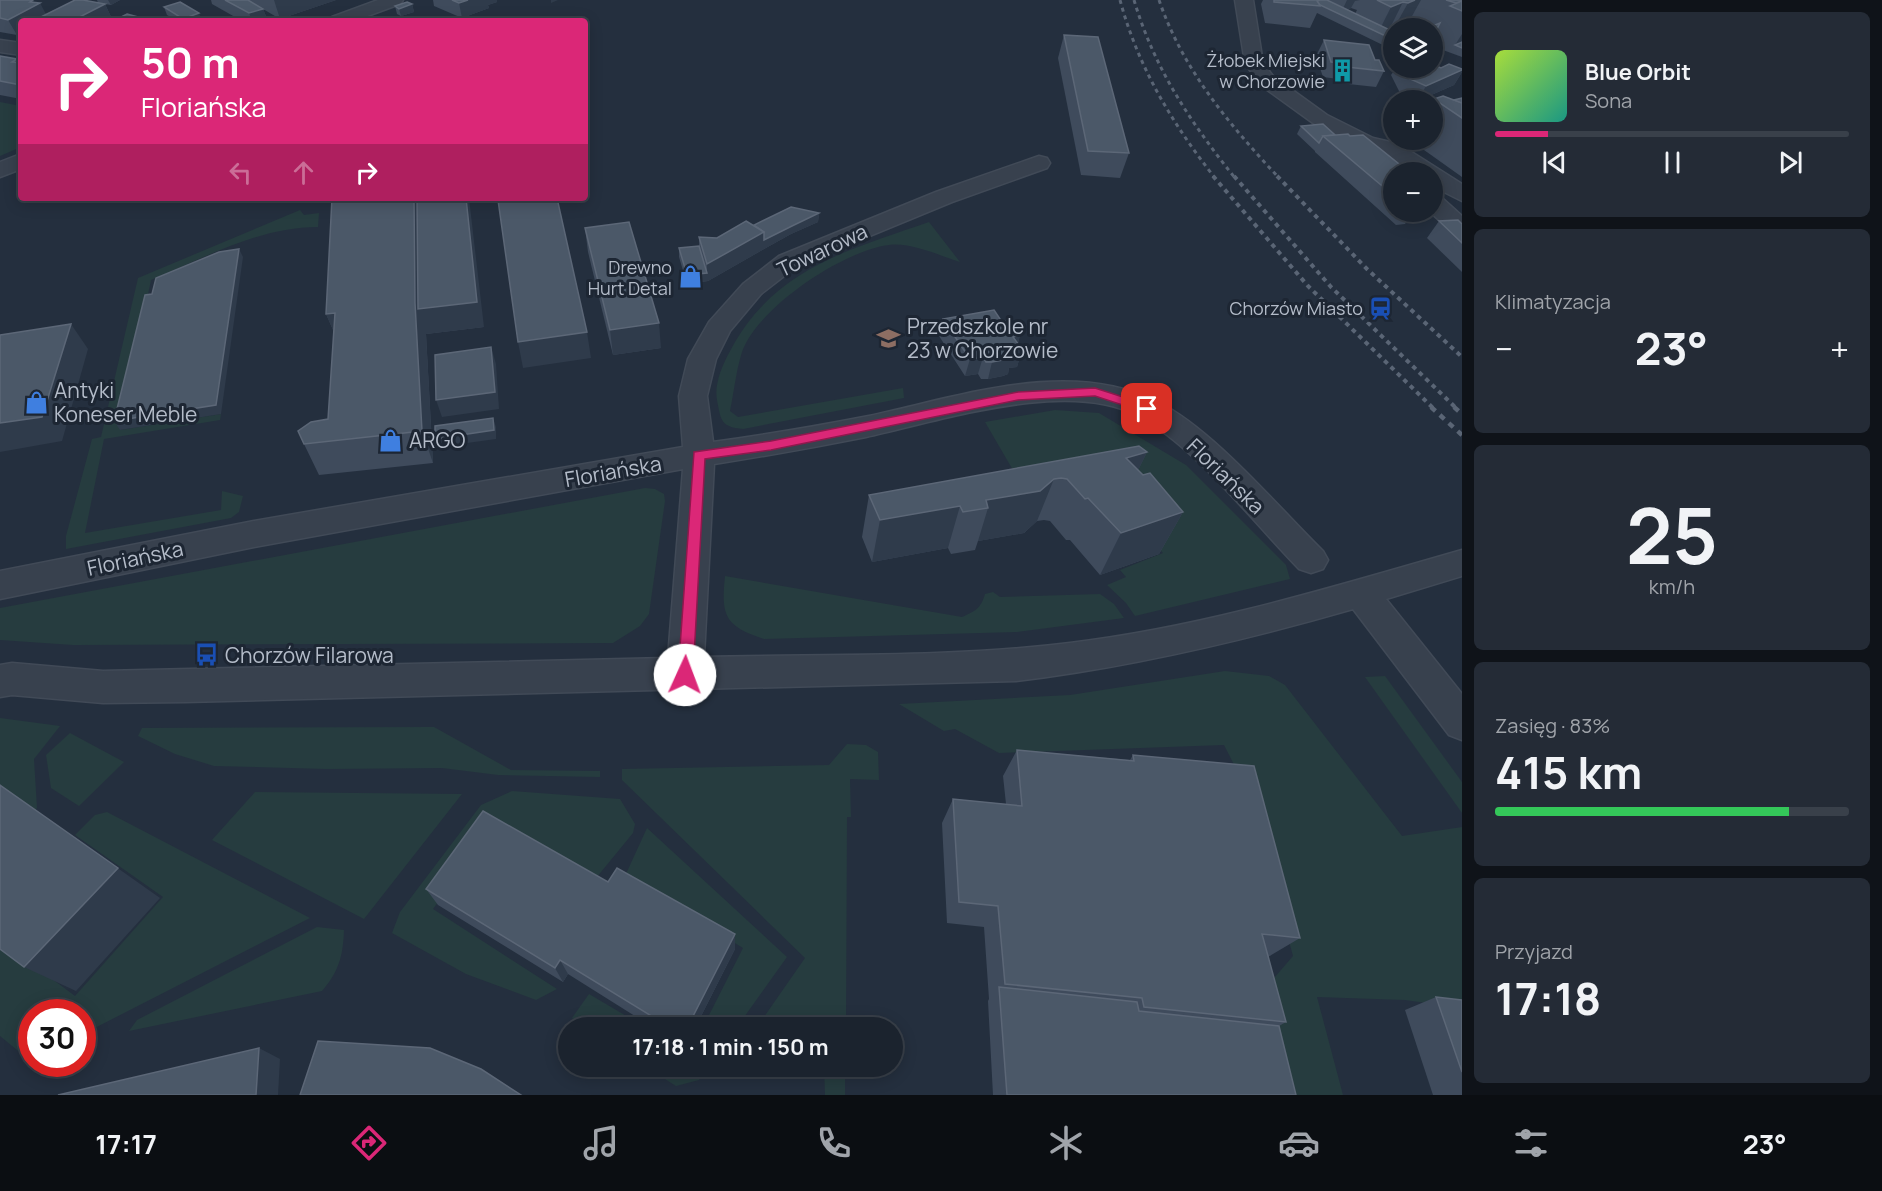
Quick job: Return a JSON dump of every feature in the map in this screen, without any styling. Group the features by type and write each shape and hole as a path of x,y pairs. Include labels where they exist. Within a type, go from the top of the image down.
{"street":[{"path":"346,18 394,0"},
{"path":"1244,0 1254,63 1266,80 1310,113 1366,143 1389,162"},
{"path":"0,45 18,48"},
{"path":"1366,143 1383,136"},
{"path":"1366,143 1391,149 1411,162"},
{"path":"0,170 18,162"},
{"name":"Towarowa","path":"685,675 699,455 693,396 702,359 718,328 752,289 788,261 944,197 1039,163"},
{"path":"1443,183 1462,194"},
{"path":"1443,211 1462,228"},
{"name":"Floriańska","path":"0,585 254,534 699,455 771,445 1018,396 1095,392 1147,409 1177,430 1311,560"},
{"path":"4,677 103,687 982,667 1075,660 1153,646 1361,593 1462,563"},
{"path":"1361,593 1462,723"}],"green space":[{"path":"0,102 18,105 18,148 0,156"},
{"path":"300,210 304,215 319,213 318,227 296,228 253,238 151,280 120,430 221,414 220,420 104,439 85,533 221,510 222,491 243,496 239,512 231,518 66,549 66,536 92,439 101,437 138,278"},
{"path":"929,222 960,262 916,247 889,245 870,249 827,269 783,300 765,317 751,335 740,359 730,411 738,417 903,388 904,398 743,429 730,427 723,422 716,394 721,370 747,324 767,301 789,282 814,267 869,243"},
{"path":"1055,410 1099,413 1186,465 1286,565 1290,579 1135,616 1126,603 1107,585 1126,577 1120,570 1163,553 1127,514 1031,501 985,422"},
{"path":"645,488 655,489 664,494 665,501 649,614 640,626 613,643 73,645 0,640 0,608"},
{"path":"725,576 962,617 971,613 982,603 985,594 993,592 1000,597 1100,594 1114,604 1124,618 1017,632 764,639 740,629 728,617 724,600"},
{"path":"1225,671 1269,676 1285,685 1402,836 1462,827 1462,1008 1405,1000 1317,997 1343,1095 1295,1095 1269,984 1293,956 1249,794 1224,745 999,753 955,729 944,731 899,704 1070,695"},
{"path":"1385,676 1462,782 1462,813 1365,677"},
{"path":"0,718 60,726 34,759 37,808 20,824 0,810"},
{"path":"434,727 511,770 600,771 600,777 498,775 442,768 327,769 214,766 175,754 138,736 142,728"},
{"path":"70,733 124,762 79,806 51,788 46,755"},
{"path":"847,744 866,745 878,752 879,780 850,779 851,817 847,817 846,1017 764,1017 805,958 622,780 622,769 829,765"},
{"path":"512,791 620,799 635,824 633,833 592,883 491,829 433,909 557,989 536,1000 466,974 392,933 400,912 481,805"},
{"path":"255,792 462,794 364,919 212,840"},
{"path":"107,812 310,918 96,1027 96,999 18,999 18,1051 0,1036 0,940 75,996 163,897 75,835 95,815"},
{"path":"647,828 787,957 744,1017 708,1017 743,948 625,876"},
{"path":"317,927 344,930 339,963 322,991 129,1031 137,1020"},
{"path":"589,994 628,1017 573,1017"},
{"path":"662,1077 701,1077 699,1080 676,1086"},
{"path":"824,1077 845,1077 845,1095 825,1095"}],"building":[{"path":"0,0 33,0 30,2 40,3 8,20 0,18"},
{"path":"75,0 105,4 78,18 39,18"},
{"path":"225,0 248,0 263,9 249,13"},
{"path":"452,0 468,0 459,3"},
{"path":"1274,0 1317,0 1320,6 1274,2"},
{"path":"1327,0 1383,27 1383,35 1320,5 1317,1"},
{"path":"1377,0 1415,0 1391,7"},
{"path":"1446,0 1462,0 1462,1 1456,3"},
{"path":"1462,1 1462,11 1450,6"},
{"path":"180,2 199,13 181,18 164,7"},
{"path":"407,2 412,4 399,9 395,6"},
{"path":"127,14 142,18 119,18"},
{"path":"1064,35 1098,37 1129,153 1088,151"},
{"path":"1324,40 1369,45 1375,60 1379,60 1383,71 1347,67 1346,63 1331,62"},
{"path":"0,56 17,59 12,62 18,63 18,84 0,81"},
{"path":"1449,64 1462,69 1462,70 1426,86 1408,78 1443,78 1443,67"},
{"path":"1443,96 1462,103 1462,118 1443,105"},
{"path":"1323,124 1335,135 1323,136 1319,143 1301,126"},
{"path":"1363,135 1397,162 1383,162 1383,187 1323,136"},
{"path":"332,201 414,201 415,303 422,431 304,444 298,431 311,422 328,419 335,313 326,314"},
{"path":"417,201 466,201 477,302 418,309"},
{"path":"498,201 558,201 587,332 518,342"},
{"path":"791,207 819,213 764,240 764,232 754,225"},
{"path":"1458,220 1462,224 1462,243 1440,222"},
{"path":"746,221 764,232 707,264 699,237 717,238"},
{"path":"629,222 659,323 610,330 585,228"},
{"path":"699,246 707,273 687,275 679,248"},
{"path":"239,249 216,405 114,421 145,295 152,294 156,278 219,252"},
{"path":"994,310 1002,322 1009,320 1020,335 1013,337 1022,349 1009,352 1013,357 1008,359 986,362 983,357 970,359 943,319"},
{"path":"71,324 42,417 0,423 0,335"},
{"path":"491,347 495,392 436,400 435,355"},
{"path":"493,418 494,430 435,439 435,426"},
{"path":"1139,446 1147,452 1126,458 1143,475 1150,473 1183,512 1121,533 1088,498 1085,499 1067,479 1061,478 1054,479 1040,491 986,500 988,508 963,512 960,506 880,520 869,495"},
{"path":"1017,750 1134,761 1133,755 1254,766 1300,938 1262,934 1286,1022 1144,1007 1142,998 1005,984 998,906 959,902 953,799 1022,806"},
{"path":"0,785 118,868 24,967 0,949"},
{"path":"483,811 608,882 617,868 735,934 693,1017 653,1017 560,960 555,968 426,889"},
{"path":"999,987 1137,1002 1139,1011 1279,1026 1296,1095 1007,1095"},
{"path":"1436,997 1462,1000 1462,1072"},
{"path":"318,1041 430,1048 481,1069 521,1095 300,1095"},
{"path":"259,1048 256,1095 58,1095"}],"railway":[{"path":"1120,0 1136,48 1158,94 1215,178"},
{"path":"1134,0 1142,25 1163,72 1203,137 1235,178"},
{"path":"1159,0 1169,26 1194,73 1225,116 1279,178"},
{"path":"1213,176 1308,286 1433,408"},
{"path":"1234,176 1331,287 1456,408"},
{"path":"1277,176 1367,269 1462,357"},
{"path":"1431,407 1462,435"},
{"path":"1454,407 1462,414"}],"place":[{"name":"Żłobek Miejski w Chorzowie","path":"1343,70"},
{"name":"Drewno Hurt Detal","path":"690,277"},
{"name":"Chorzów Miasto","path":"1381,308"},
{"name":"Przedszkole nr 23 w Chorzowie","path":"889,338"},
{"name":"Antyki Koneser Meble","path":"36,402"},
{"name":"ARGO","path":"391,440"},
{"name":"Chorzów Filarowa","path":"207,655"}],"route":[{"path":"685,675 687,614 699,455 771,445 1018,396 1047,393 1095,392 1147,409"}]}
